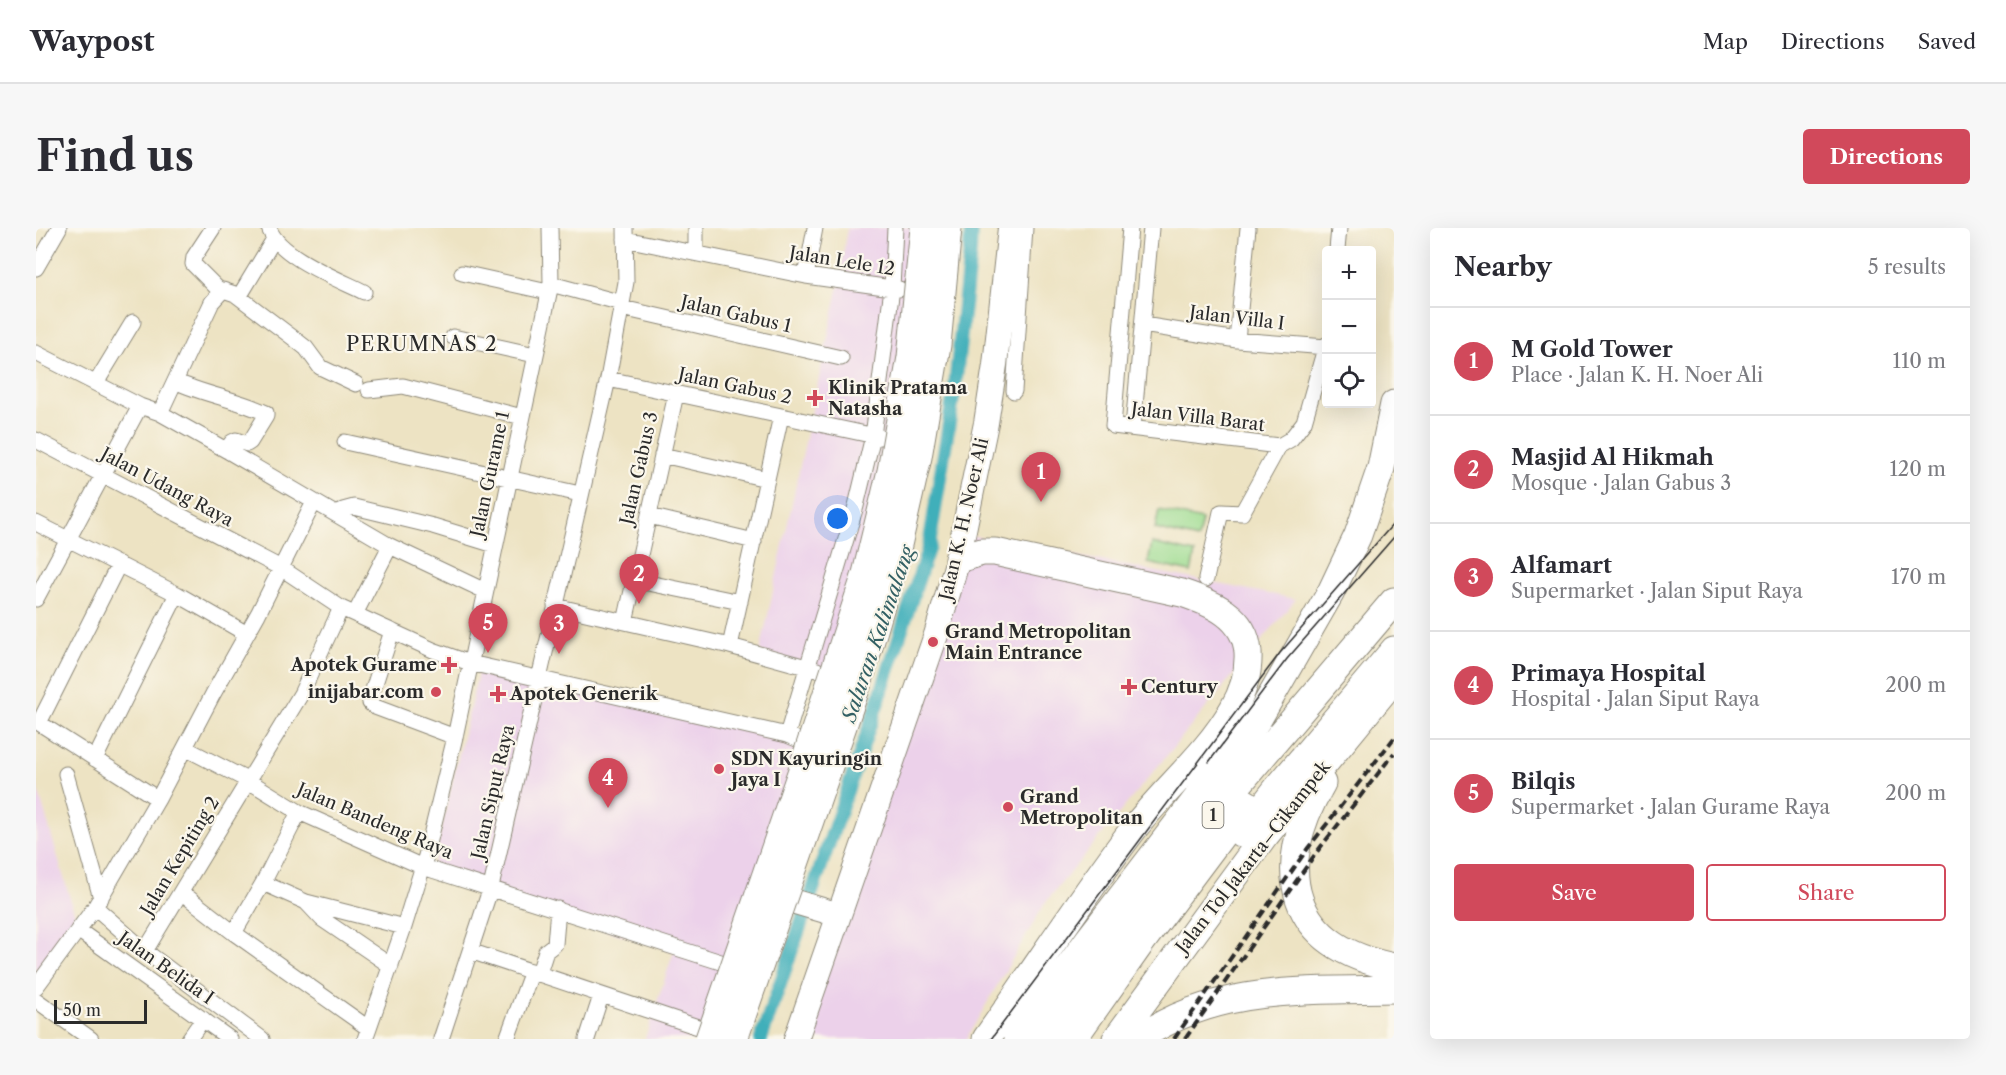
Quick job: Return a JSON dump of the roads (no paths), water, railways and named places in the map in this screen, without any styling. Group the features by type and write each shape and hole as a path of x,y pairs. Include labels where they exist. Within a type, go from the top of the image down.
{"highway":[{"path":"706,1036 797,784 866,574 891,471 911,357 924,228"},
{"path":"734,1039 861,674 895,558 918,457 937,345 948,228"},
{"path":"1017,1039 1096,929 1258,719 1331,591 1358,535 1381,468 1394,405"},
{"path":"958,559 982,552 995,552 1182,593 1222,610 1240,626 1248,651 1244,688 1233,709 1211,741 1133,830 986,1039"},
{"name":"1","path":"1044,1039 1117,933 1232,792 1394,601"},
{"name":"1","path":"1073,1039 1141,943 1263,780 1394,621"},
{"name":"1","path":"1090,1039 1164,935 1268,800 1394,650"},
{"name":"Jalan Tol Jakarta–Cikampek","path":"1116,1039 1264,837 1394,679"},
{"path":"1360,721 1318,790 1303,822 1294,859 1294,879 1307,915 1327,938 1355,956 1394,967"},
{"path":"1138,1039 1187,1012 1222,1000 1296,991 1394,989"}],"main road":[{"path":"706,1036 755,885 795,738 873,522 882,437 904,356 902,289 917,228"},
{"name":"Jalan K. H. Noer Ali","path":"796,1039 834,910 936,635 958,559 988,411 1010,228"},
{"path":"755,885 834,910"}],"street":[{"path":"36,268 42,245 59,228"},
{"path":"213,228 194,257 194,264 220,292"},
{"name":"Jalan Gurame 1","path":"366,1033 391,966 423,867 455,737 550,288 550,228"},
{"path":"696,228 696,253"},
{"path":"806,276 815,228"},
{"path":"882,437 881,365 902,289 895,228"},
{"path":"1014,391 1025,228"},
{"name":"Jalan Villa Barat","path":"1130,228 1113,426 1278,446 1291,439 1304,422 1324,354"},
{"path":"1132,428 1151,228"},
{"path":"1237,340 1248,228"},
{"path":"1337,246 1339,228"},
{"name":"Jalan Lele 12","path":"625,233 696,253 806,276 902,289"},
{"name":"Jalan Siput Raya","path":"441,1039 491,887 608,379 626,282 625,233"},
{"path":"238,297 272,234 288,253 364,292"},
{"name":"Jalan Gabus 1","path":"462,273 550,288 841,358"},
{"path":"159,413 212,302 220,292 230,291 306,348 320,367 363,387 403,386 522,417"},
{"path":"96,383 133,322"},
{"name":"Jalan Villa I","path":"1143,325 1237,340 1322,346"},
{"path":"453,337 535,356"},
{"path":"36,353 140,406 159,413 390,546 485,591"},
{"path":"881,365 904,356"},
{"name":"Jalan Gabus 2","path":"608,379 882,437"},
{"path":"175,381 266,413 250,442 247,444 232,441 226,450"},
{"name":"Jalan Gabus 3","path":"625,622 676,394"},
{"path":"36,599 140,406"},
{"path":"730,646 781,416"},
{"name":"Jalan Udang Raya","path":"36,440 281,568 348,611 433,650 470,663 795,738"},
{"path":"345,442 580,494"},
{"path":"1206,579 1221,512 1242,513 1278,446"},
{"path":"662,455 767,479"},
{"path":"36,987 96,905 158,800 247,634 314,502"},
{"path":"337,514 354,507 433,526 495,545"},
{"path":"649,516 753,541"},
{"path":"36,523 177,594 247,634"},
{"name":"Jalan Kepiting 2","path":"145,951 348,611 390,546"},
{"path":"119,564 38,722 158,800"},
{"path":"634,580 740,602"},
{"path":"95,759 177,594"},
{"path":"555,606 730,646 818,670"},
{"path":"392,631 370,703 375,707 455,737"},
{"name":"Jalan Bandeng Raya","path":"185,748 247,780 299,812 423,867 730,965"},
{"path":"66,774 96,905 145,951 262,1039"},
{"path":"234,933 263,883 299,812"},
{"path":"263,883 306,902 404,927"},
{"path":"181,892 366,1033"},
{"path":"306,902 332,927 391,966"},
{"path":"507,1039 546,951 555,944 558,909"},
{"name":"Jalan Belida I","path":"80,929 230,1039"},
{"path":"470,951 645,1010 706,1036"},
{"path":"587,1039 601,996"},
{"path":"36,1000 91,1039"},
{"path":"189,1039 203,1019"}],"waterway":[{"name":"Saluran Kalimalang","path":"761,1039 880,696 929,546 955,386 971,228"}],"tram line":[{"path":"991,1039 1280,653 1394,523"},
{"path":"1209,762 1287,659 1394,537"}],"railway":[{"path":"1174,1039 1308,848 1394,738"},
{"path":"1185,1039 1316,853 1394,753"}],"place":[{"name":"Klinik Pratama Natasha","path":"815,398"},
{"name":"M Gold Tower","path":"1041,502"},
{"name":"Masjid Al Hikmah","path":"639,604"},
{"name":"Grand Metropolitan Main Entrance","path":"933,642"},
{"name":"Bilqis","path":"488,653"},
{"name":"Alfamart","path":"559,654"},
{"name":"Apotek Gurame","path":"449,665"},
{"name":"Century","path":"1129,687"},
{"name":"inijabar.com","path":"436,692"},
{"name":"Apotek Generik","path":"498,694"},
{"name":"SDN Kayuringin Jaya I","path":"719,769"},
{"name":"Grand Metropolitan","path":"1008,807"},
{"name":"Primaya Hospital","path":"608,808"}],"district":[{"name":"PERUMNAS 2","path":"422,344"}]}
